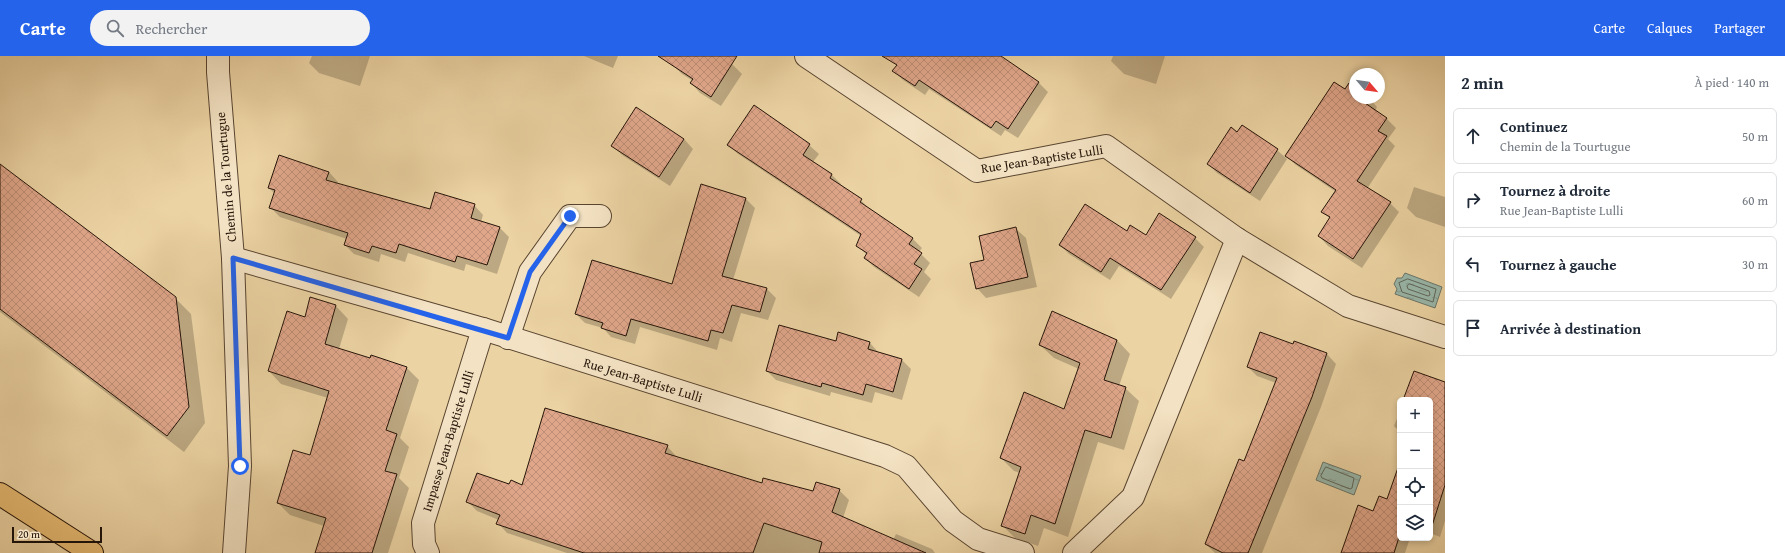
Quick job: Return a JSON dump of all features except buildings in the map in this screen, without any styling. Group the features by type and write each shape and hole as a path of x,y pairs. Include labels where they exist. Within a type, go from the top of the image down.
{"main road":[{"path":"0,494 92,553"}],"street":[{"name":"Chemin de la Tourtugue","path":"218,56 233,258 240,466 234,553"},
{"name":"Rue Jean-Baptiste Lulli","path":"806,56 977,171 1106,146 1237,239 1348,306 1445,337"},
{"path":"508,338 530,272 570,216 600,216"},
{"path":"1074,553 1133,497 1237,239"},
{"name":"Rue Jean-Baptiste Lulli","path":"233,258 483,329 885,456 906,466 953,521 978,539 1023,553"},
{"name":"Impasse Jean-Baptiste Lulli","path":"428,553 424,544 423,523 483,329"},
{"name":"Chemin de la Tourtugue","path":"225,553 231,536 240,466"}],"water":[{"path":"1405,273 1442,287 1435,308 1395,294 1397,289 1394,284 1397,278 1402,278"},
{"path":"1323,462 1361,476 1354,495 1316,480"}],"route":[{"path":"240,466 233,258 483,329 508,338 530,272 570,216"}]}
